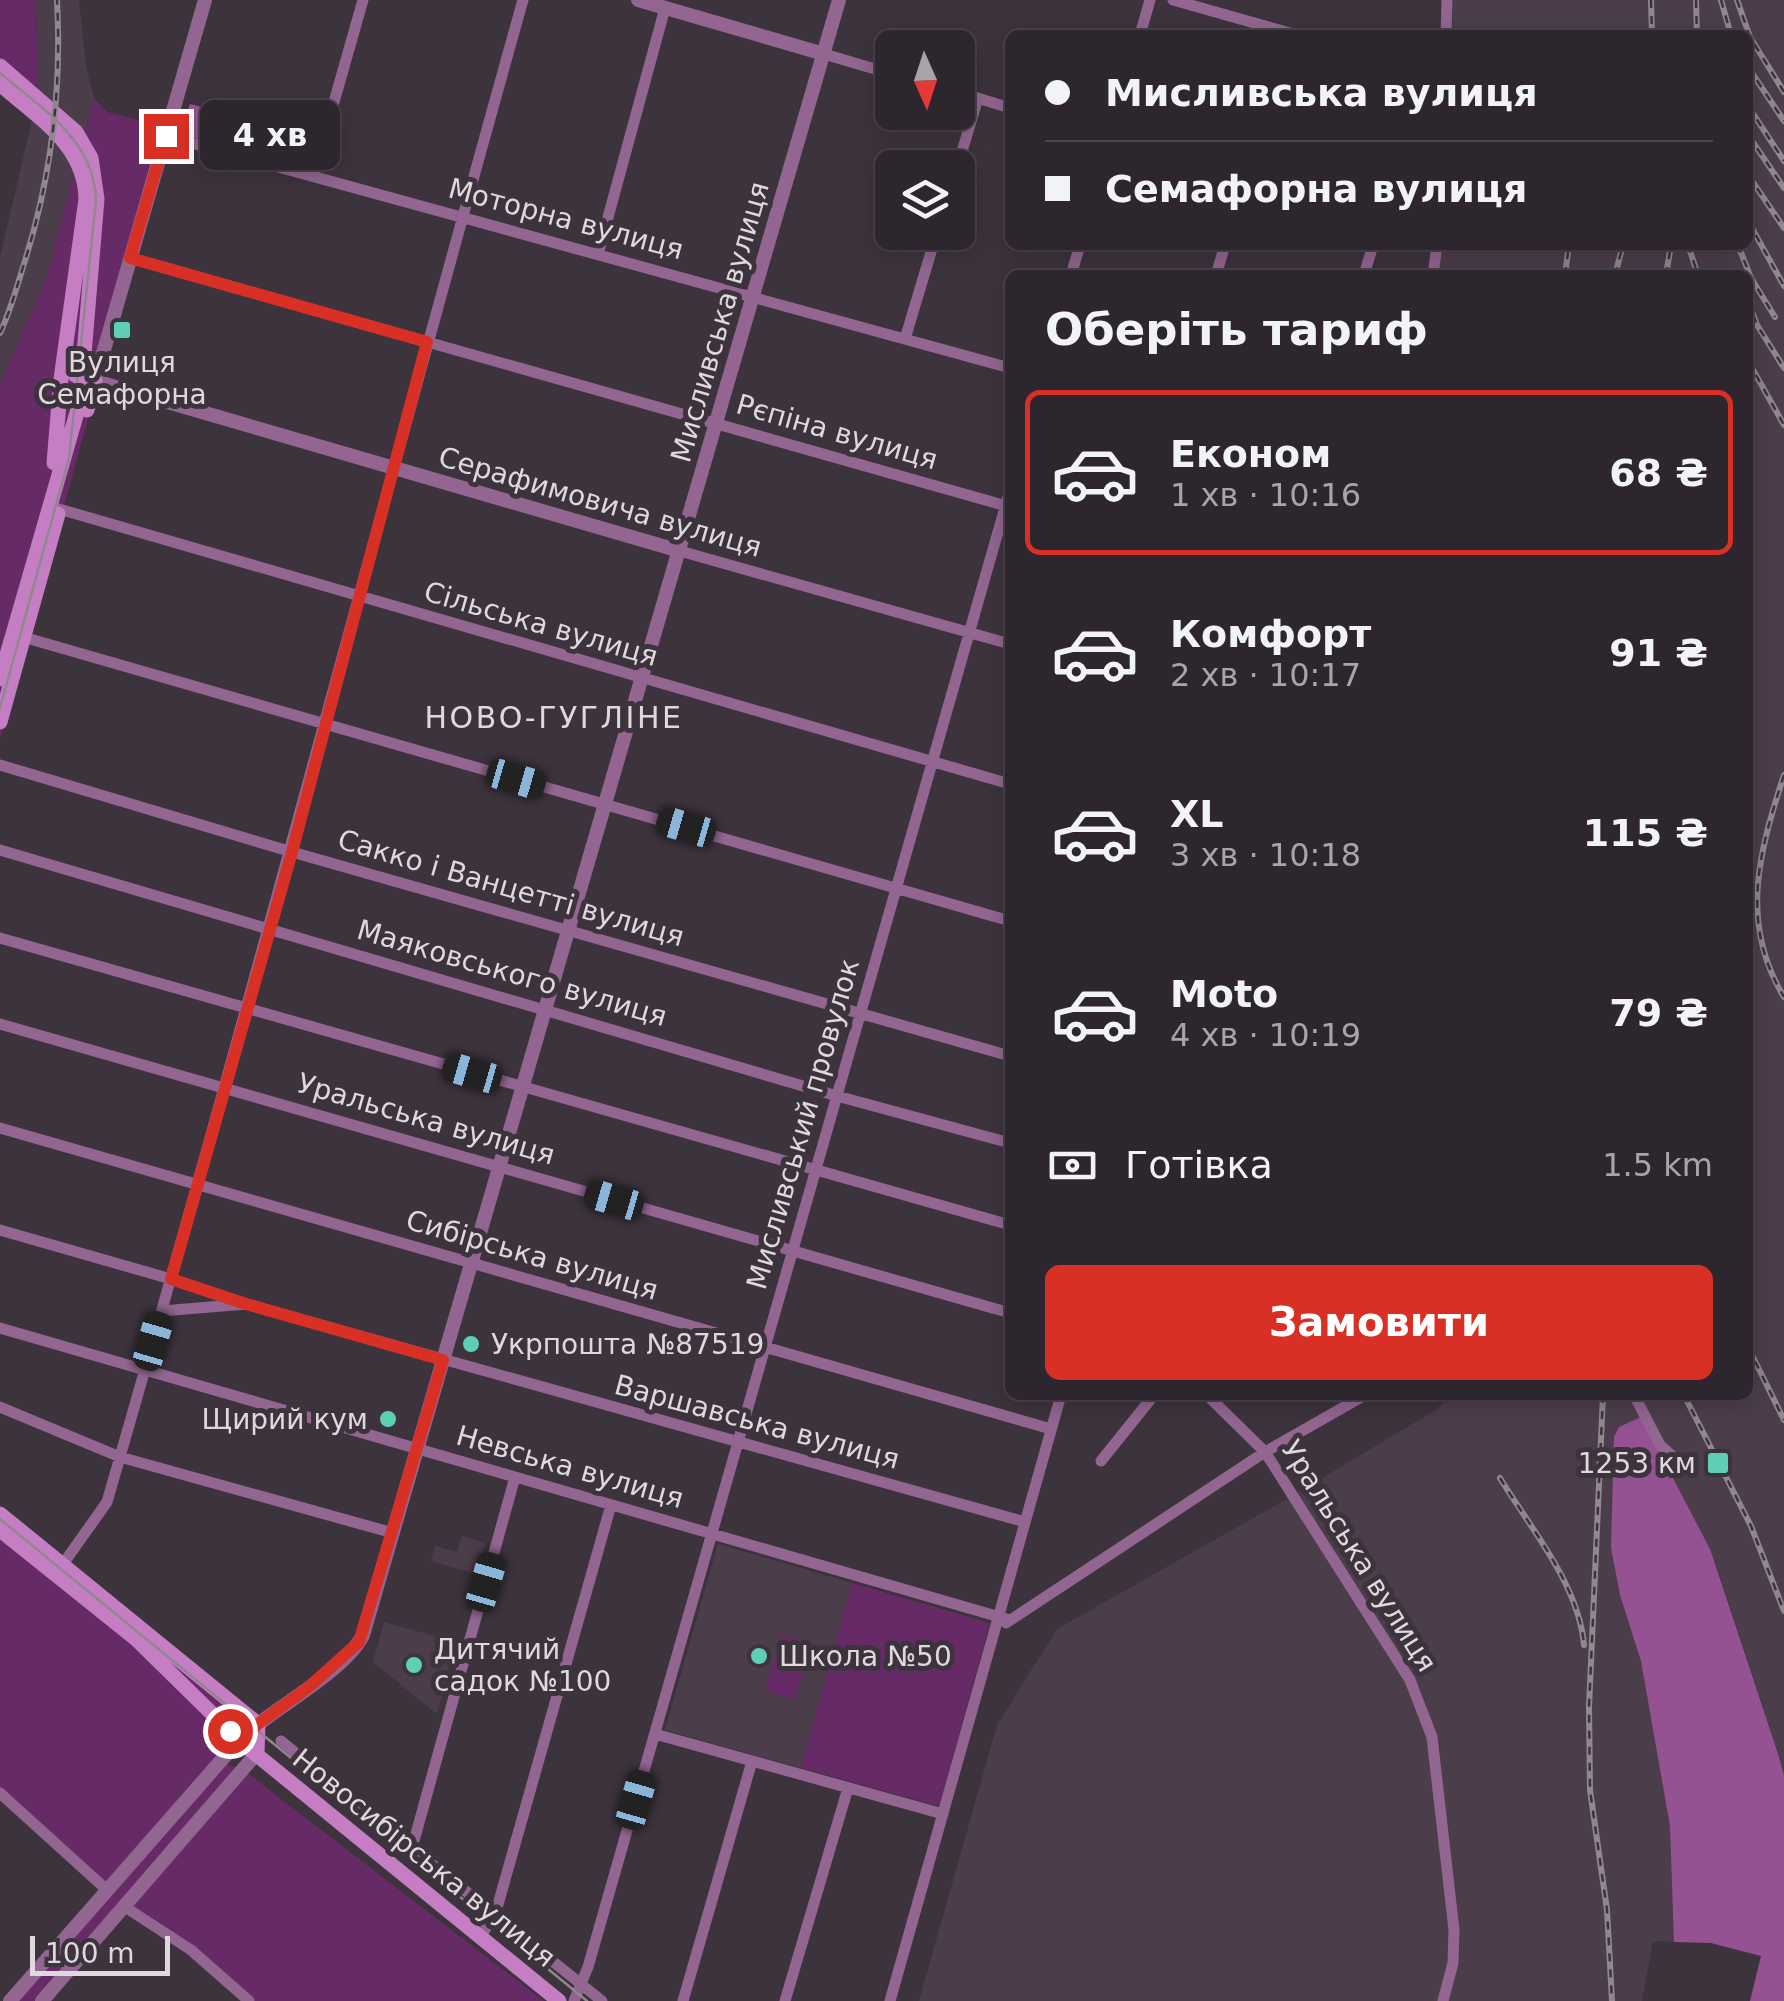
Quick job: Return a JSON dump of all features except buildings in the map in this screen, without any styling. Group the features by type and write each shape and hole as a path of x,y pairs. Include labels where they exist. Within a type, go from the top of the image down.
{"main road":[{"path":"0,66 76,132 92,158 97,199 90,379 59,509 0,722"},
{"path":"0,84 67,143 84,175 86,199 62,372 54,468 40,534"},
{"name":"Серафимовича вулиця","path":"62,372 90,379"},
{"path":"0,679 40,534 90,379"},
{"path":"0,1514 258,1724"},
{"name":"Новосибірська вулиця","path":"0,1530 136,1638 235,1736 560,2001"},
{"path":"184,1686 198,1674"},
{"name":"Новосибірська вулиця","path":"257,1754 258,1724"}],"street":[{"path":"90,379 130,258 205,0"},
{"path":"312,176 363,0"},
{"path":"63,1564 103,1511 120,1457 292,852 392,468 523,0"},
{"path":"638,0 673,6 875,69"},
{"name":"Мисливська вулиця","path":"10,2001 227,1754 235,1736 310,1686 359,1642 840,0"},
{"path":"1141,30 1150,0"},
{"path":"1173,0 1279,30"},
{"path":"1446,30 1447,0"},
{"path":"598,254 673,6"},
{"path":"975,97 1005,106"},
{"path":"962,150 978,98"},
{"name":"Моторна вулиця","path":"166,136 1005,367"},
{"path":"905,338 932,250"},
{"name":"Рєпіна вулиця","path":"130,258 1005,505"},
{"name":"Серафимовича вулиця","path":"90,379 1005,643"},
{"name":"Сільська вулиця","path":"59,509 1005,782"},
{"name":"Мисливський провулок","path":"574,2001 655,1734 1005,516"},
{"path":"23,638 1005,919"},
{"name":"Сакко і Ванцетті вулиця","path":"0,764 292,852 1005,1055"},
{"name":"Маяковського вулиця","path":"0,850 1005,1142"},
{"path":"0,938 1005,1223"},
{"name":"Уральська вулиця","path":"0,1024 1005,1313"},
{"name":"Сибірська вулиця","path":"0,1128 1051,1429"},
{"name":"Варшавська вулиця","path":"0,1230 246,1304 1025,1522"},
{"name":"Варшавська вулиця","path":"162,1311 246,1304"},
{"name":"Невська вулиця","path":"0,1328 1004,1619"},
{"path":"1004,1619 1025,1522 1060,1400"},
{"path":"1102,1461 1150,1400"},
{"name":"Уральська вулиця","path":"1212,1400 1266,1452 1410,1680 1423,1708 1438,1768 1454,1930 1452,1963 1443,2001"},
{"path":"890,2001 994,1630 1004,1619 1266,1452 1356,1400"},
{"path":"1637,1400 1660,1445 1686,1468"},
{"path":"0,1407 120,1457 393,1533"},
{"path":"412,1848 516,1478"},
{"path":"480,1937 494,1915 611,1505"},
{"path":"655,1734 942,1814"},
{"name":"Новосибірська вулиця","path":"281,1741 602,2001"},
{"path":"42,2001 257,1754"},
{"path":"683,2001 752,1761"},
{"path":"786,2001 848,1788"},
{"path":"0,1793 125,1906 191,1950 250,2001"}],"shaded area":[{"path":"0,0 36,0 38,95 0,63"},
{"path":"36,0 79,0 86,67 94,98 46,279 0,384 0,257 38,95"},
{"path":"1453,0 1784,0 1784,2001 1750,2001 1761,1956 1711,1943 1653,1941 1642,2001 919,2001 997,1725 1057,1629 1287,1499 1446,1400 1753,1400 1753,270 1440,270 1442,250 1753,250 1753,30 1452,30"},
{"path":"94,98 107,112 148,122 166,136 0,738 0,384 46,279"},
{"path":"190,104 245,118 257,126 249,151 186,136 182,127"},
{"path":"1641,1417 1710,1549 1784,1776 1784,2001 1750,2001 1761,1956 1711,1943 1674,1942 1670,1826 1641,1661 1620,1595 1611,1548 1614,1437 1619,1427"},
{"path":"0,1514 243,1706 219,1729 219,1763 242,1769 544,2001 249,2001 125,1907 42,2001 10,2001 107,1890 0,1793"},
{"path":"462,1536 486,1543 477,1574 431,1561 435,1546 457,1552"},
{"name":"Школа №50","path":"718,1544 852,1583 801,1768 665,1730"},
{"path":"852,1583 990,1623 939,1806 801,1768"},
{"name":"Дитячий садок №100","path":"384,1622 456,1642 437,1714 373,1662"},
{"path":"781,1634 811,1642 795,1700 765,1691"}],"tram line":[{"path":"0,73 48,113 76,143 86,159 96,200 69,458 0,708"},
{"path":"0,1519 587,2001"}],"railway":[{"path":"0,333 33,234 47,168 56,102 57,0"},
{"path":"1651,0 1652,30"},
{"path":"1696,0 1697,30"},
{"path":"1721,0 1730,30"},
{"path":"1737,0 1748,30"},
{"path":"1753,42 1784,92"},
{"path":"1753,74 1784,121"},
{"path":"1753,114 1784,161"},
{"path":"1753,142 1784,188"},
{"path":"1753,182 1784,228"},
{"path":"1753,230 1784,286"},
{"path":"1566,270 1568,250"},
{"path":"1616,270 1622,250"},
{"path":"1667,270 1670,250"},
{"path":"1690,250 1696,270"},
{"path":"1740,250 1748,270"},
{"path":"1753,281 1775,317"},
{"path":"1753,314 1784,368"},
{"path":"1753,370 1784,425"},
{"path":"1784,775 1767,832 1758,887 1762,942 1784,997"},
{"path":"1753,1357 1784,1420"},
{"path":"1603,1400 1589,1707 1590,1790 1607,1910 1612,2001"},
{"path":"1687,1400 1751,1526 1784,1611"},
{"path":"1500,1478 1563,1579 1584,1645"}],"place":[{"name":"Вулиця Семафорна","path":"122,330"},
{"name":"Укрпошта №87519","path":"471,1344"},
{"name":"Щирий кум","path":"388,1419"},
{"name":"1253 км","path":"1718,1463"},
{"name":"Школа №50","path":"759,1656"},
{"name":"Дитячий садок №100","path":"414,1665"}],"district":[{"name":"НОВО-ГУГЛІНЕ","path":"554,717"}],"route":[{"path":"166,136 130,258 427,342 292,852 171,1279 443,1360 359,1642 241,1742 230,1731"}]}
